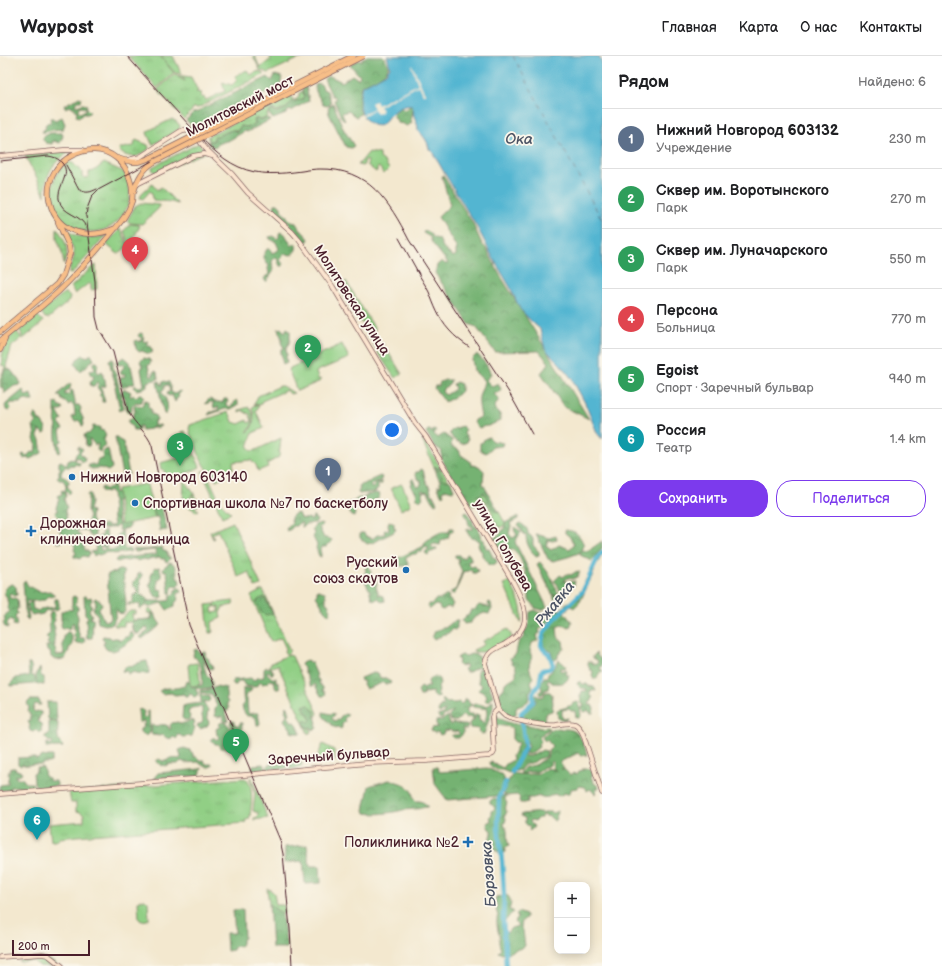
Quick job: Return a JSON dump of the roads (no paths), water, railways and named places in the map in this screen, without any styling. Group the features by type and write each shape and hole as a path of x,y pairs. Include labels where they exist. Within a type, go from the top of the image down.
{"main road":[{"name":"Молитовский мост","path":"133,192 138,178 153,160 353,56"},
{"name":"Молитовский мост","path":"153,160 363,56"},
{"path":"1,331 57,284 61,280 66,268 70,256 70,250 58,220 51,208 49,195 53,174 63,161 82,152 89,151 103,152 126,161 141,162 153,160"},
{"path":"0,341 52,297 73,276 122,220 128,210 133,192 128,175 122,164 116,158"},
{"path":"58,220 69,229 87,234 101,233 116,228"},
{"path":"66,268 67,274 73,276"},
{"path":"0,350 8,334"}],"street":[{"name":"Молитовская улица","path":"126,161 140,158 184,130 189,130 192,132 205,151 214,157 232,174 248,193 299,240 333,287 422,433"},
{"path":"0,156 64,150 89,151"},
{"path":"135,186 205,151"},
{"name":"улица Голубева","path":"422,433 437,455 512,580 524,606 525,620 523,628 509,642 491,652 485,663 498,709"},
{"path":"498,709 509,718 532,723 552,725 570,723 577,725 584,736 602,793"},
{"name":"Заречный бульвар","path":"0,794 245,775 367,763 426,761 486,756 493,754 492,717 498,709"},
{"path":"0,957 42,954 48,955 62,966"}],"water":[{"name":"Ока","path":"387,56 599,56 602,63 602,439 597,433 585,403 572,379 545,349 540,329 520,309 510,287 478,229 418,130 412,106 405,106 396,110 381,125 373,125 364,118 360,108 362,86 386,73 390,67"}],"waterway":[{"name":"Ржавка","path":"512,772 525,747 521,713 533,702 533,693 539,684 542,670 549,669 553,665 549,654 541,645 544,632 558,615 583,591 598,557 602,553"},
{"name":"Борзовка","path":"506,782 499,797 498,827 504,894 503,919 506,966"}],"tram line":[{"path":"292,966 283,854 280,840 189,625 152,446 128,411 113,352 99,329 96,317 95,281 86,216 92,196 98,190 154,160 360,56"},
{"path":"0,161 48,156 59,160 65,167 65,176 59,194 61,205 64,209 81,220 86,228"},
{"path":"66,165 79,190"},
{"path":"80,190 88,192 97,189"}],"railway":[{"path":"127,56 201,138 225,159 239,167 254,172 270,174 318,169 337,170 351,174 364,181 375,190 385,200 393,212 409,240 508,391 532,434"},
{"path":"399,238 419,274"},
{"path":"416,270 429,292 442,321 454,335 469,347"}],"place":[{"name":"Персона","path":"135,270"},
{"name":"Сквер им. Воротынского","path":"308,368"},
{"name":"Сквер им. Луначарского","path":"180,466"},
{"name":"Нижний Новгород 603140","path":"72,477"},
{"name":"Нижний Новгород 603132","path":"328,491"},
{"name":"Спортивная школа №7 по баскетболу","path":"135,503"},
{"name":"Дорожная клиническая больница","path":"31,531"},
{"name":"Русский союз скаутов","path":"406,570"},
{"name":"Egoist","path":"236,762"},
{"name":"Россия","path":"37,840"},
{"name":"Поликлиника №2","path":"468,842"}]}
